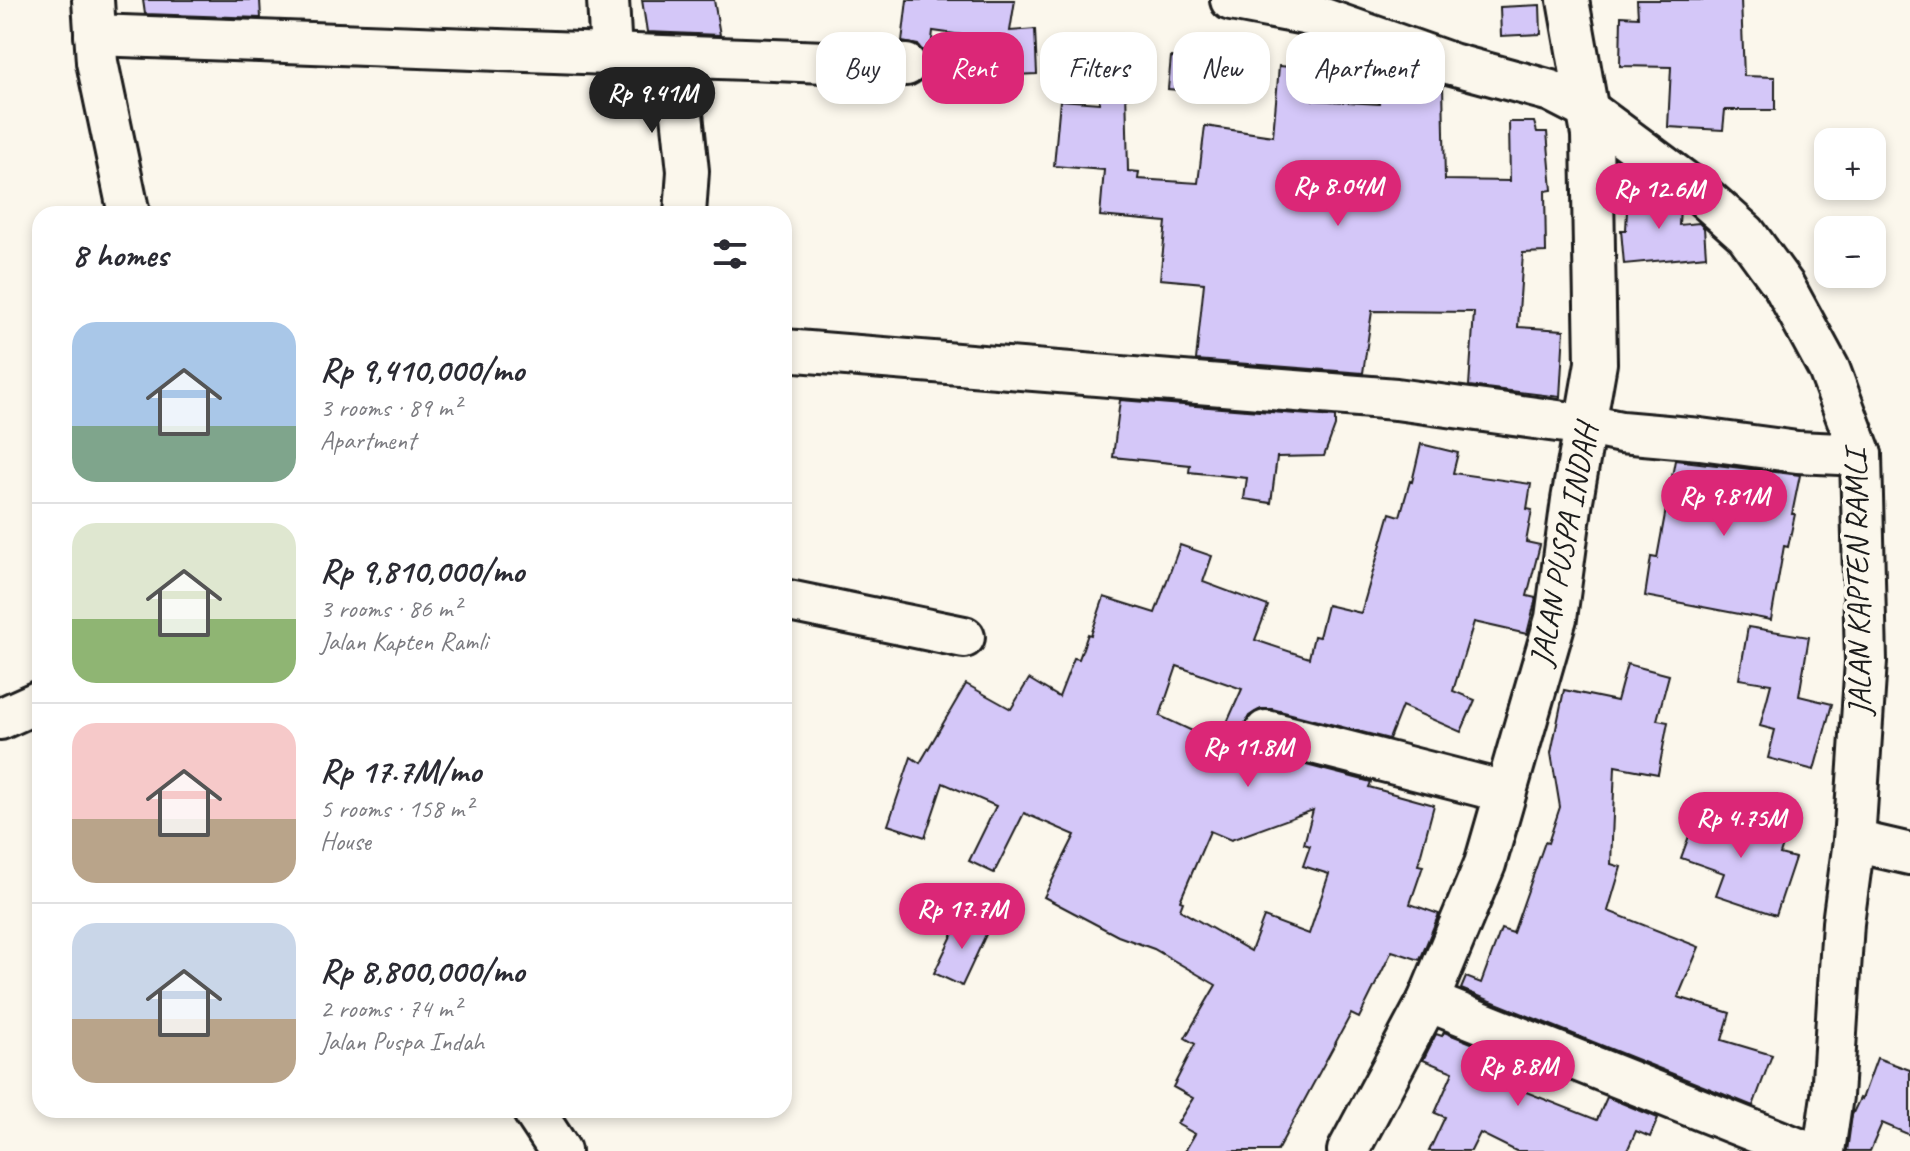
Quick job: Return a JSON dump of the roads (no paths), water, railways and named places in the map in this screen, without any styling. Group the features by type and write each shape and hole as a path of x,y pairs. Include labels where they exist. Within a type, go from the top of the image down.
{"street":[{"path":"608,0 611,54"},
{"name":"JALAN KAPTEN RAMLI","path":"1231,0 1315,16 1452,64 1551,91 1588,110 1701,194 1746,234 1784,286 1829,369 1861,455 1866,661 1854,841 1843,923 1832,1096 1824,1151"},
{"name":"JALAN PUSPA INDAH","path":"1348,1151 1428,1001 1485,864 1556,618 1572,500 1596,363 1595,204 1588,110 1568,0"},
{"path":"127,206 109,127 94,18 611,54 816,62"},
{"path":"676,57 688,171 686,206"},
{"path":"792,351 1396,399 1621,432 1797,452 1861,455"},
{"path":"792,602 964,637"},
{"path":"0,719 32,705"},
{"path":"1266,731 1505,792"},
{"path":"1854,841 1910,854"},
{"path":"1428,1001 1804,1151"},
{"path":"538,1118 560,1151"}]}
